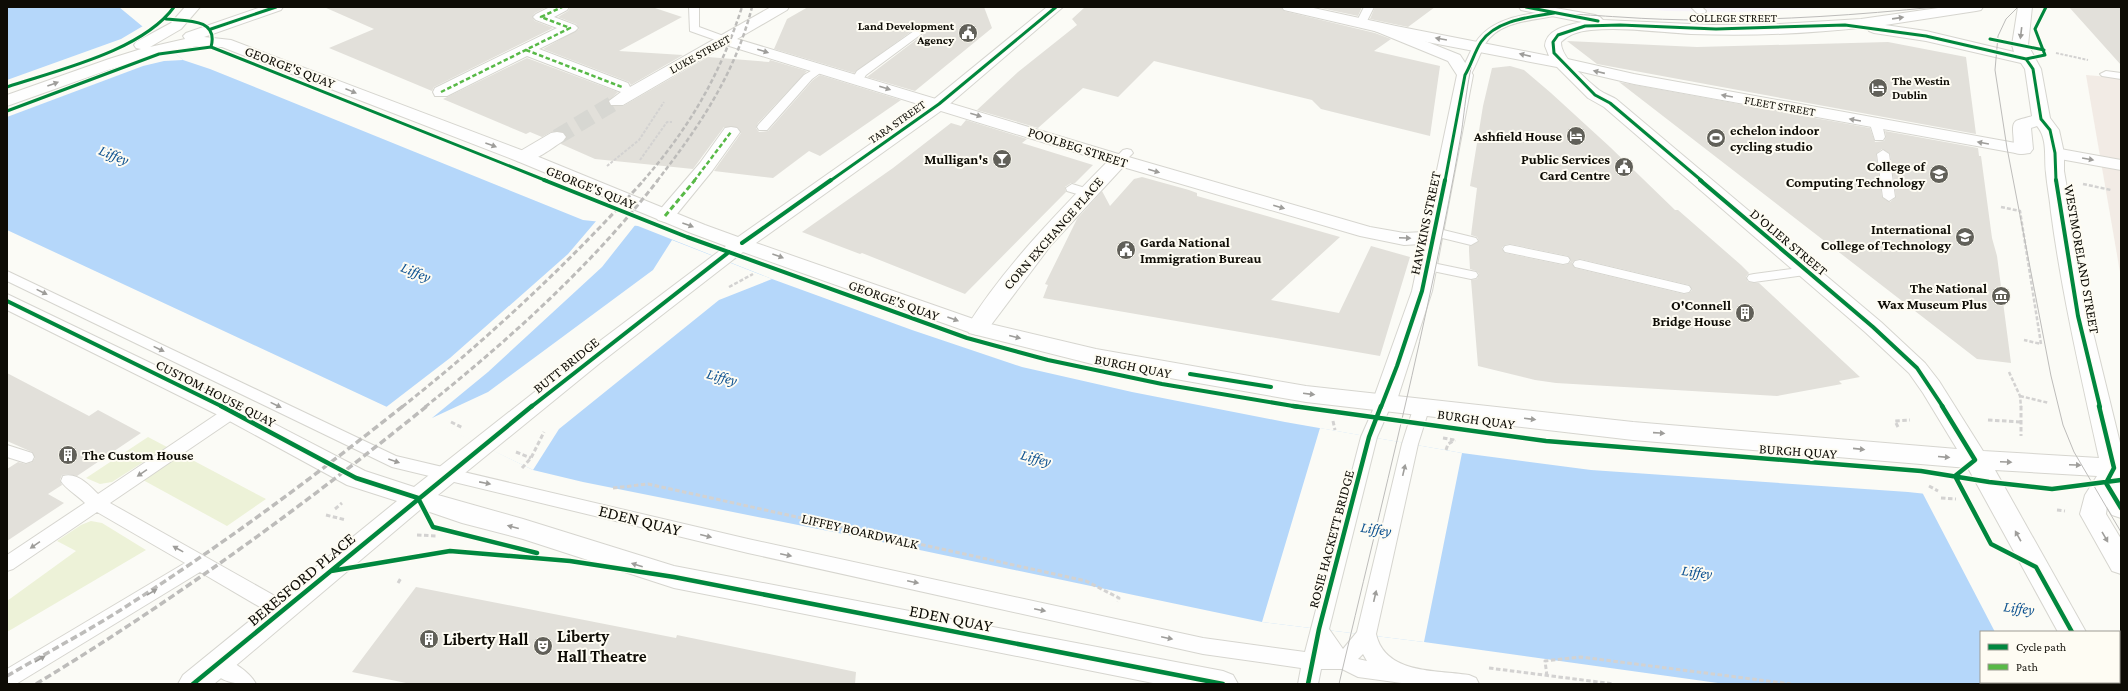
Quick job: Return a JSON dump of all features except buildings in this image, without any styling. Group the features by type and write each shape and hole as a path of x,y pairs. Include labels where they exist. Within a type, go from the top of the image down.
{"main road":[{"path":"163,43 193,7"},
{"path":"7,101 163,43 276,7"},
{"path":"442,92 570,28 541,17 562,7"},
{"name":"LUKE STREET","path":"526,50 620,94 646,84 782,7"},
{"name":"TARA STREET","path":"734,248 939,104 1056,7"},
{"path":"1289,7 1368,25 1454,58 1465,75"},
{"name":"COLLEGE STREET","path":"1526,7 1620,25"},
{"name":"COLLEGE STREET","path":"1563,63 1554,53 1552,47 1553,42 1558,35 1585,26 1620,25 1716,29 1845,25 1976,7"},
{"name":"WESTMORELAND STREET","path":"2025,7 2020,38 2022,52 2033,69 2041,118 2050,130 2055,153 2055,170 2067,255 2078,316 2121,508"},
{"name":"FLEET STREET","path":"1368,25 1563,63 1878,130 2021,150 2024,149 2022,125 2041,118"},
{"path":"1845,25 1926,36 2026,59"},
{"name":"POOLBEG STREET","path":"725,40 1123,157 1367,232 1404,239 1434,235"},
{"name":"GEORGE'S QUAY","path":"163,43 225,43 523,157 665,216 734,248 977,328"},
{"name":"D'OLIER STREET","path":"1563,63 1596,95 1610,103 1807,271 1917,368 1997,497 2071,631"},
{"name":"HAWKINS STREET","path":"1384,403 1422,291 1465,75"},
{"path":"665,216 706,167 731,132"},
{"path":"523,157 557,137"},
{"path":"2055,153 2121,165"},
{"name":"CORN EXCHANGE PLACE","path":"977,328 1004,288 1080,190 1123,157"},
{"name":"BUTT BRIDGE","path":"418,498 592,358 734,248"},
{"name":"CUSTOM HOUSE QUAY","path":"7,301 232,412 356,478 418,498"},
{"name":"BURGH QUAY","path":"977,328 1096,357 1306,394 1632,431 1851,448 1975,460 2036,463 2114,473"},
{"path":"2114,473 2098,495 2093,508 2093,514 2103,535 2121,563"},
{"name":"BERESFORD PLACE","path":"201,678 284,611 418,498"},
{"name":"EDEN QUAY","path":"418,498 674,577 1223,684"}],"lane":[{"path":"694,7 694,29 725,40"},
{"path":"1368,7 1368,25"},
{"name":"COLLEGE STREET","path":"1479,46 1489,34 1502,26 1520,19 1554,13"},
{"path":"858,79 861,73 924,27"},
{"name":"HAWKINS STREET","path":"1465,75 1473,62 1479,46"},
{"path":"763,127 808,77 821,68"},
{"path":"2106,74 2121,76"},
{"path":"1883,154 1889,197"},
{"path":"1434,235 1471,240"},
{"path":"1510,249 1563,260"},
{"path":"1580,264 1684,289"},
{"path":"1428,266 1471,275"},
{"path":"1754,278 1807,271"},
{"name":"CUSTOM HOUSE QUAY","path":"7,275 392,461 446,475"},
{"name":"ROSIE HACKETT BRIDGE","path":"1308,684 1319,629 1369,437 1384,403"},
{"path":"1344,661 1360,644 1366,634 1410,444 1422,406"},
{"path":"7,564 232,412"},
{"path":"7,451 26,457"},
{"name":"EDEN QUAY","path":"446,475 498,485 748,546 1203,646 1312,661 1344,661 1358,668 1469,684"},
{"path":"69,481 81,488 96,503 284,611"},
{"path":"7,679 201,562"},
{"name":"ROSIE HACKETT BRIDGE","path":"1319,629 1327,646 1344,661"},
{"path":"1366,634 1371,652 1379,662 1401,675"},
{"path":"201,678 246,684"}],"path":[{"path":"2056,53 2088,60"},
{"path":"583,182 615,161 638,140 670,92 646,84"},
{"path":"640,160 667,122 672,122"},
{"path":"2079,183 2111,190"},
{"path":"2001,207 2020,211 2041,344 2024,340"},
{"path":"727,287 758,271"},
{"path":"2009,372 2020,396 2022,422 2020,429 2021,444"},
{"path":"2020,396 2049,403"},
{"path":"1895,422 1910,420"},
{"path":"1988,420 2022,422"},
{"path":"451,422 463,428"},
{"path":"519,471 530,458 545,430"},
{"path":"1443,438 1455,440 1448,444 1446,450"},
{"path":"516,452 530,458"},
{"path":"1929,486 1938,492"},
{"path":"1942,498 1956,499"},
{"path":"335,509 342,503"},
{"path":"326,516 350,521"},
{"path":"412,535 437,536 433,540"},
{"path":"398,583 401,578"},
{"path":"1547,676 1545,661 1581,657 1791,684"},
{"path":"1484,668 1614,684"}],"shaded area":[{"path":"1619,7 1846,7 1738,12 1667,11"},
{"path":"2086,75 2121,78 2121,278"}],"green space":[{"path":"148,437 167,447 112,482 100,484 86,478"},
{"path":"181,454 266,499 227,526 143,480"},
{"path":"91,521 102,523 146,550 7,632 7,601 76,551 57,541 81,525"}],"water":[{"name":"Liffey","path":"7,7 119,7 183,60 210,69 583,220 638,226 772,279 912,330 1022,367 1132,392 1285,422 1462,453 1591,470 1908,492 2121,515 2121,684 1725,684 1424,642 1262,622 858,537 583,482 533,470 429,419 387,407 7,230"}],"pier":[{"path":"143,26 183,60 164,61 143,66 7,117 7,80 121,39"},
{"path":"597,220 636,224 602,267 488,372 432,418 488,392 653,270 672,240 772,279 719,300 559,429 533,470 429,420 428,421 385,408 450,358 568,254"},
{"path":"1320,428 1462,453 1424,642 1262,622"},
{"path":"1922,492 2121,513 2121,684 2022,683 2120,683 2120,631 1994,631"}],"tunnel":[{"path":"557,137 617,101"}],"tram line":[{"path":"1339,684 1420,341 1461,135 1470,73 1473,60 1483,38 1504,25 1518,20 1561,14 1673,20 1734,20 1820,16 1935,7"},
{"path":"2018,7 2006,19 1998,36 1995,70 2007,148 2051,376 2063,425 2074,452 2121,532"}],"railway":[{"path":"643,181 675,141 702,99 724,55 742,7"},
{"path":"657,181 701,120 714,99 736,55 752,7"},
{"path":"402,407 466,354 528,299 616,211 644,180"},
{"path":"425,407 488,355 577,272 632,212 658,180"},
{"path":"7,676 115,614 165,581 235,533 337,458 403,406"},
{"path":"36,684 137,620 236,552 380,444 427,406"}],"marked path":[{"path":"441,92 570,28 541,17 562,7"},
{"path":"526,50 622,87"},
{"path":"665,216 706,167 731,132"}],"cycle path":[{"path":"7,87 99,56 125,45 147,33 164,20 174,7"},
{"path":"211,29 276,7"},
{"path":"742,243 939,104 1056,7"},
{"path":"1526,7 1598,21"},
{"path":"2046,7 2035,29 2045,55 2026,59 1926,36 1845,25 1716,29 1620,25 1585,26 1558,35 1553,42 1554,53 1595,95 1610,103 1873,327 1917,368 1925,378 1975,460 1955,476 1991,544 2036,567 2071,631"},
{"path":"1308,684 1319,629 1369,437 1397,366 1422,291 1451,152 1465,75 1473,62 1481,42 1493,30 1520,19 1554,13"},
{"path":"166,19 191,21 207,26 212,31 213,38 211,47"},
{"path":"1990,39 2044,50"},
{"path":"211,47 687,237 967,338 1048,360 1162,384 1296,407 1546,441 1921,471 1989,482 2052,489 2093,485 2121,480"},
{"path":"7,111 159,54 179,50 211,47"},
{"path":"2026,59 2033,69 2041,119 2050,130 2055,153 2055,171 2067,255 2078,316 2114,468 2106,483 2121,508"},
{"path":"193,684 418,498 592,358 729,252"},
{"path":"7,301 232,412 356,478 418,498"},
{"path":"1190,374 1271,387"},
{"path":"418,498 433,527 537,553"},
{"path":"331,571 450,551 570,561 674,577 1223,684"}],"place":[{"name":"Land Development Agency","path":"968,33"},
{"name":"The Westin Dublin","path":"1878,88"},
{"name":"Ashfield House","path":"1576,136"},
{"name":"echelon indoor cycling studio","path":"1716,138"},
{"name":"Mulligan's","path":"1002,159"},
{"name":"Public Services Card Centre","path":"1624,167"},
{"name":"College of Computing Technology","path":"1939,174"},
{"name":"International College of Technology","path":"1965,237"},
{"name":"Garda National Immigration Bureau","path":"1126,250"},
{"name":"The National Wax Museum Plus","path":"2001,296"},
{"name":"O'Connell Bridge House","path":"1745,313"},
{"name":"The Custom House","path":"68,455"},
{"name":"Liberty Hall","path":"429,639"},
{"name":"Liberty Hall Theatre","path":"543,646"}]}
